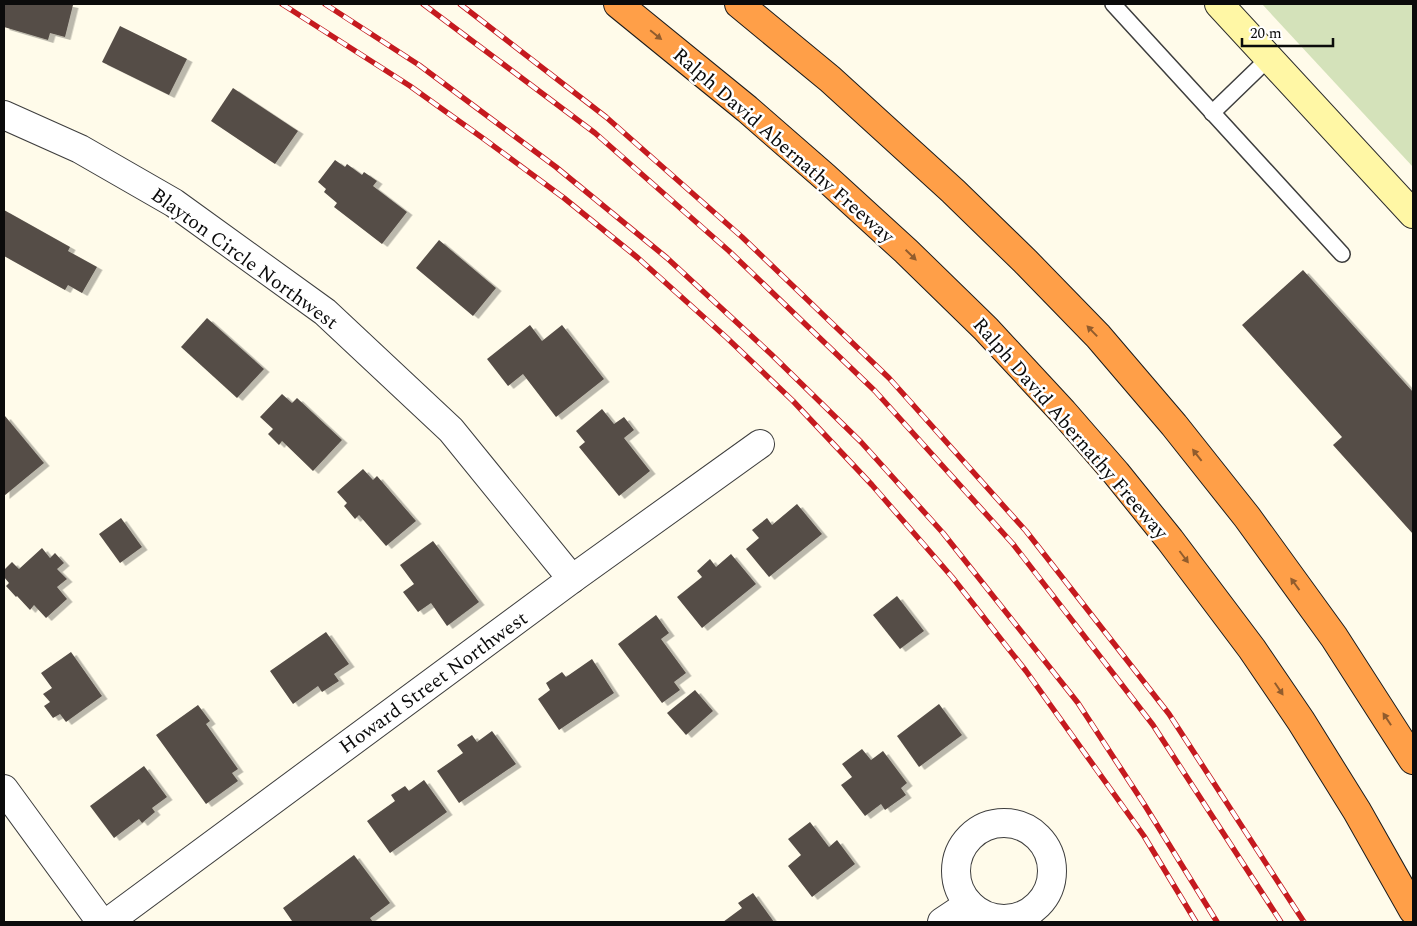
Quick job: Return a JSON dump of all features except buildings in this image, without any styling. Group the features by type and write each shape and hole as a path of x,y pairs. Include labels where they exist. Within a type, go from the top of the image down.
{"highway":[{"name":"Ralph David Abernathy Freeway","path":"618,4 747,109 906,251 986,329 1074,425 1170,540 1252,649 1301,721 1357,811 1413,910"},
{"path":"739,4 830,79 953,191 1098,336 1174,425 1247,517 1334,637 1413,760"}],"main road":[{"path":"1219,4 1413,214"}],"street":[{"name":"Blayton Circle Northwest","path":"4,115 80,149 174,202 325,312 451,430 572,579"},
{"name":"Howard Street Northwest","path":"108,922 572,579 760,444"},
{"path":"4,789 101,922"},
{"path":"942,922 969,904"}],"lane":[{"path":"1113,4 1342,254"},
{"path":"1212,112 1270,58"}],"green space":[{"path":"1262,4 1413,4 1413,167"}],"railway":[{"path":"282,4 410,86 564,198 638,258 727,338 793,401 872,485 952,577 1026,671 1144,836 1196,922"},
{"path":"325,4 419,65 556,167 667,258 771,354 861,442 943,533 1078,703 1144,804 1217,922"},
{"path":"423,4 595,133 729,251 875,391 1013,544 1153,725 1281,922"},
{"path":"460,4 606,117 742,237 889,378 1026,531 1169,714 1304,922"}]}
